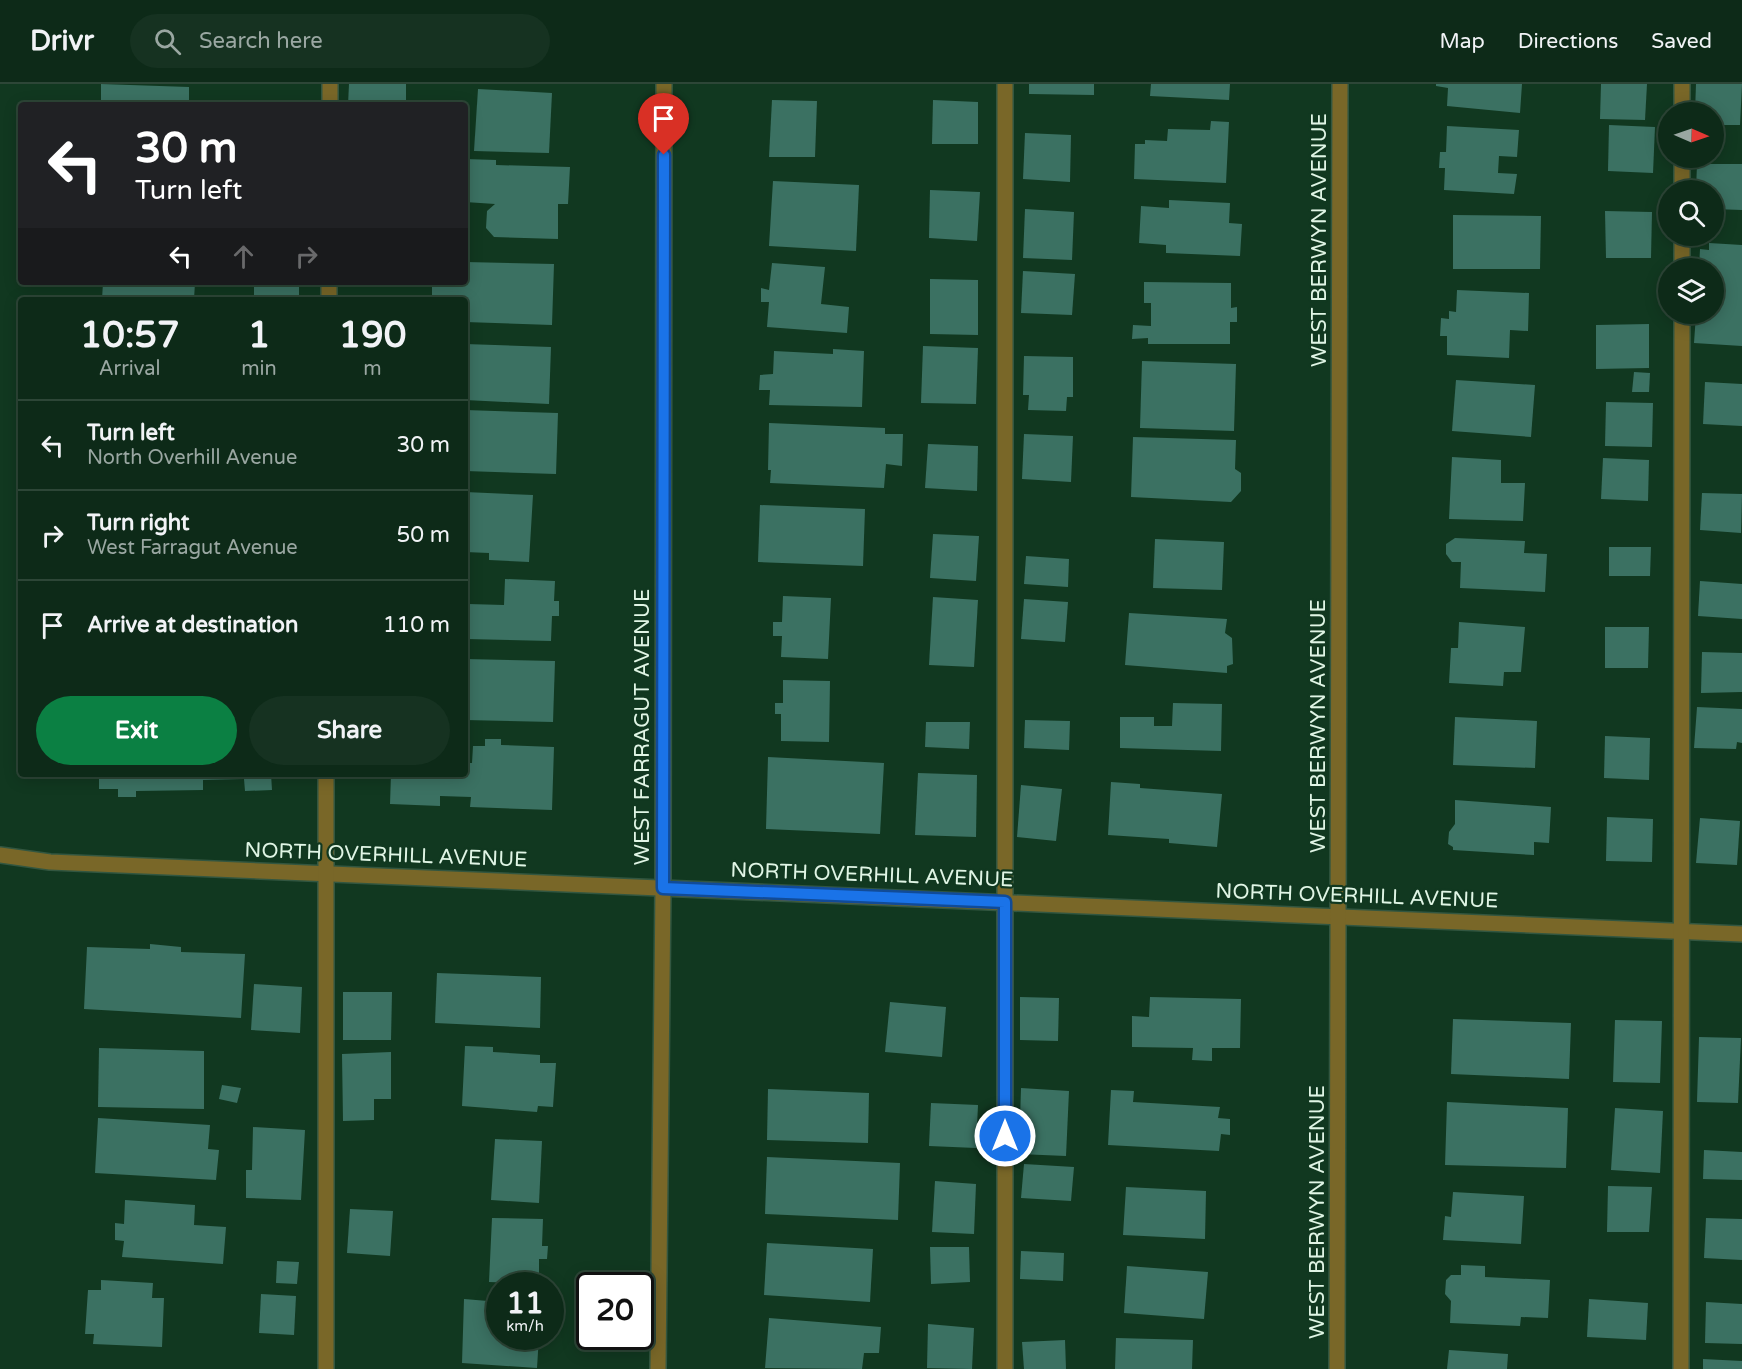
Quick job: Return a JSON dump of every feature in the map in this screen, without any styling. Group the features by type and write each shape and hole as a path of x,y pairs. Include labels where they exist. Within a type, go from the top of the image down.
{"street":[{"path":"330,84 330,102"},
{"name":"WEST FARRAGUT AVENUE","path":"658,1369 663,888 664,84"},
{"path":"1005,84 1005,1369"},
{"name":"WEST BERWYN AVENUE","path":"1338,1369 1340,84"},
{"path":"1682,84 1682,102"},
{"path":"1682,324 1682,1369"},
{"path":"326,777 326,1369"},
{"name":"NORTH OVERHILL AVENUE","path":"0,855 50,862 1742,933"}],"building":[{"path":"101,84 189,87 189,102 101,102"},
{"path":"349,84 406,84 406,102 348,102"},
{"path":"1029,84 1094,84 1094,95 1029,94"},
{"path":"1151,84 1230,84 1229,100 1150,96"},
{"path":"1436,84 1522,84 1520,113 1447,106 1448,88 1436,86"},
{"path":"1601,84 1647,84 1645,120 1600,119"},
{"path":"1696,84 1742,84 1740,125 1724,125 1724,102 1695,102"},
{"path":"478,89 552,93 549,153 474,151"},
{"path":"772,100 817,101 815,157 769,157"},
{"path":"933,100 978,102 978,144 932,144"},
{"path":"1211,121 1229,122 1226,183 1134,179 1135,144 1145,144 1145,140 1167,141 1168,129 1210,130"},
{"path":"1609,125 1655,127 1653,173 1608,171"},
{"path":"1447,126 1519,130 1517,157 1499,156 1498,173 1517,174 1514,194 1444,190 1445,168 1439,168 1440,152 1446,152"},
{"path":"1025,133 1071,135 1070,182 1023,179"},
{"path":"468,159 496,160 496,165 570,167 568,204 558,204 558,239 494,237 486,228 487,211 495,204 468,202"},
{"path":"1724,164 1742,164 1742,210 1724,209 1724,180 1696,180 1697,168 1724,168"},
{"path":"773,181 859,185 856,251 769,246"},
{"path":"930,190 980,192 977,241 929,238"},
{"path":"1169,200 1230,203 1229,223 1242,224 1240,256 1166,253 1166,245 1139,243 1141,206 1169,208"},
{"path":"1025,209 1074,212 1072,260 1023,258"},
{"path":"1605,211 1652,212 1651,258 1606,258"},
{"path":"1453,215 1541,216 1540,269 1453,269"},
{"path":"1742,245 1742,346 1694,343 1695,324 1724,324 1724,258 1700,258 1700,249 1709,250 1709,246"},
{"path":"468,262 554,264 552,325 468,322 468,297 432,297 432,285 468,285"},
{"path":"772,263 825,267 821,304 849,307 847,333 767,327 769,302 761,302 761,288 769,290"},
{"path":"1023,271 1075,274 1072,315 1021,313"},
{"path":"930,279 978,280 978,335 930,334"},
{"path":"1144,282 1231,283 1231,308 1237,307 1237,322 1230,322 1230,344 1148,344 1148,338 1132,339 1133,325 1151,326 1151,303 1144,303"},
{"path":"103,285 195,285 194,297 102,297"},
{"path":"254,285 299,285 299,297 254,297"},
{"path":"1457,290 1529,293 1528,331 1510,330 1509,358 1447,355 1447,336 1440,336 1441,318 1449,319 1449,311 1456,312"},
{"path":"1649,324 1649,368 1596,369 1596,325"},
{"path":"468,344 551,347 549,404 468,400"},
{"path":"923,346 978,348 976,404 921,403"},
{"path":"833,349 864,351 862,407 769,405 770,390 759,390 760,375 773,374 774,351 833,354"},
{"path":"1024,356 1073,357 1073,397 1067,397 1066,411 1028,410 1029,395 1023,395"},
{"path":"1142,361 1236,364 1234,431 1140,428"},
{"path":"1634,372 1650,373 1649,392 1632,392"},
{"path":"1456,380 1535,385 1531,437 1452,431"},
{"path":"1705,382 1742,384 1742,426 1703,424"},
{"path":"1606,402 1653,403 1652,447 1605,446"},
{"path":"468,410 558,413 556,474 468,471"},
{"path":"769,423 885,428 885,434 903,434 902,466 886,464 884,488 770,483"},
{"path":"1024,434 1073,436 1071,482 1022,479"},
{"path":"1133,437 1236,440 1235,469 1241,473 1241,491 1231,502 1131,497"},
{"path":"928,444 978,446 977,491 925,488"},
{"path":"1452,457 1501,460 1501,483 1525,483 1523,521 1449,519"},
{"path":"1603,458 1649,460 1648,501 1601,499"},
{"path":"468,492 533,495 529,562 489,560 489,553 468,552"},
{"path":"1702,493 1742,494 1741,533 1700,530"},
{"path":"760,505 865,509 863,566 758,562"},
{"path":"933,534 979,536 976,581 930,578"},
{"path":"1455,538 1525,541 1524,553 1547,554 1545,592 1460,588 1461,562 1452,562 1446,554 1446,544"},
{"path":"1155,539 1224,542 1222,590 1153,588"},
{"path":"1609,547 1651,547 1650,576 1609,576"},
{"path":"1026,556 1069,559 1068,587 1024,584"},
{"path":"505,579 555,581 554,601 559,601 559,616 552,616 551,641 468,639 468,604 504,605"},
{"path":"1700,581 1742,584 1742,619 1698,616"},
{"path":"783,596 831,598 828,659 781,657 782,636 773,636 773,622 782,622"},
{"path":"933,597 978,600 974,667 929,665"},
{"path":"1024,599 1068,602 1065,642 1021,639"},
{"path":"1129,613 1227,619 1225,633 1232,638 1233,664 1227,666 1227,673 1125,665"},
{"path":"1459,622 1525,627 1521,672 1504,672 1503,686 1449,683 1451,648 1458,648"},
{"path":"1605,627 1649,627 1648,668 1605,668"},
{"path":"1702,652 1742,653 1742,692 1701,693"},
{"path":"468,659 555,661 553,722 468,720"},
{"path":"783,680 830,681 829,742 781,741 781,714 775,714 775,703 783,703"},
{"path":"1173,703 1222,704 1221,751 1120,748 1120,717 1154,717 1154,726 1172,726"},
{"path":"1697,707 1742,709 1742,743 1737,742 1736,749 1694,748"},
{"path":"1455,717 1537,721 1535,768 1453,765"},
{"path":"1025,720 1070,721 1069,750 1024,748"},
{"path":"926,722 970,722 969,749 925,747"},
{"path":"1605,736 1650,738 1649,780 1604,778"},
{"path":"485,739 501,739 501,745 554,747 552,810 470,807 471,797 440,796 440,806 390,804 391,777 468,777 468,763 472,763 473,746 485,746"},
{"path":"768,757 884,763 880,834 766,829"},
{"path":"918,773 977,775 976,837 915,835"},
{"path":"99,777 271,777 272,790 245,791 244,779 203,780 203,790 136,791 136,797 118,797 118,789 99,789"},
{"path":"1111,782 1140,784 1140,788 1222,794 1217,847 1169,843 1169,839 1108,835"},
{"path":"1021,785 1062,789 1056,841 1017,837"},
{"path":"1455,800 1551,807 1549,843 1534,842 1534,855 1453,850 1453,847 1448,844 1449,832 1455,824"},
{"path":"1607,817 1653,819 1652,862 1606,861"},
{"path":"1700,818 1740,821 1737,865 1696,863"},
{"path":"150,944 181,947 181,952 245,954 241,1018 84,1009 87,947 150,949"},
{"path":"437,973 541,977 540,1028 435,1023"},
{"path":"254,984 302,987 300,1033 251,1030"},
{"path":"343,992 392,992 391,1040 343,1040"},
{"path":"1020,997 1059,998 1058,1041 1020,1040"},
{"path":"1150,997 1241,999 1240,1048 1212,1048 1212,1061 1192,1060 1193,1048 1132,1047 1132,1016 1149,1017"},
{"path":"890,1002 946,1007 942,1057 885,1052"},
{"path":"1453,1019 1571,1023 1569,1079 1451,1074"},
{"path":"1615,1020 1662,1021 1660,1083 1613,1082"},
{"path":"1699,1037 1741,1038 1738,1103 1697,1102"},
{"path":"465,1046 493,1047 493,1052 540,1055 540,1063 556,1063 553,1107 538,1106 537,1112 462,1106"},
{"path":"99,1048 204,1051 204,1109 98,1107"},
{"path":"391,1052 391,1099 374,1099 374,1120 343,1121 342,1054"},
{"path":"222,1085 241,1088 237,1103 219,1099"},
{"path":"1021,1088 1069,1091 1066,1156 1019,1154"},
{"path":"768,1089 869,1093 868,1143 767,1140"},
{"path":"1111,1090 1134,1091 1133,1102 1220,1107 1218,1118 1230,1119 1230,1135 1221,1134 1219,1151 1108,1145"},
{"path":"1447,1102 1568,1108 1566,1168 1445,1165"},
{"path":"931,1103 978,1105 976,1148 929,1146"},
{"path":"1615,1108 1663,1111 1660,1173 1611,1170"},
{"path":"98,1118 210,1125 208,1149 219,1150 216,1180 95,1173"},
{"path":"253,1127 305,1130 301,1200 246,1198 246,1170 252,1170"},
{"path":"495,1139 542,1141 539,1203 491,1200"},
{"path":"1704,1150 1742,1152 1742,1180 1703,1179"},
{"path":"767,1157 900,1163 898,1220 765,1214"},
{"path":"1024,1164 1074,1167 1071,1201 1021,1198"},
{"path":"935,1181 976,1184 974,1234 932,1232"},
{"path":"1608,1186 1652,1187 1649,1232 1607,1232"},
{"path":"1126,1187 1206,1191 1205,1239 1123,1235"},
{"path":"1453,1192 1524,1196 1521,1244 1443,1240 1445,1216 1451,1217"},
{"path":"125,1200 195,1205 194,1225 226,1227 223,1264 122,1257 124,1241 115,1240 115,1223 124,1224"},
{"path":"350,1209 393,1211 390,1256 347,1253"},
{"path":"492,1218 543,1219 542,1246 548,1246 547,1259 539,1259 539,1272 489,1272"},
{"path":"1706,1218 1742,1219 1742,1260 1704,1258"},
{"path":"767,1243 873,1249 870,1302 764,1295"},
{"path":"930,1247 969,1247 970,1282 931,1284"},
{"path":"1021,1251 1064,1253 1063,1281 1020,1279"},
{"path":"277,1261 299,1262 297,1284 276,1283"},
{"path":"1461,1265 1485,1266 1485,1277 1550,1280 1548,1318 1521,1317 1520,1326 1450,1323 1451,1301 1445,1294 1446,1280 1451,1275 1461,1275"},
{"path":"1127,1266 1208,1272 1204,1319 1124,1313"},
{"path":"101,1280 153,1283 152,1298 164,1298 162,1347 93,1344 94,1334 85,1334 88,1290 101,1290"},
{"path":"261,1294 296,1296 294,1335 259,1333"},
{"path":"464,1299 486,1301 486,1350 538,1350 537,1368 462,1363"},
{"path":"1589,1299 1648,1303 1646,1340 1587,1337"},
{"path":"1706,1302 1742,1304 1742,1344 1705,1343"},
{"path":"769,1318 881,1327 879,1353 864,1353 862,1369 765,1368"},
{"path":"928,1324 974,1328 972,1369 927,1368"},
{"path":"1116,1338 1193,1340 1192,1369 1115,1369"},
{"path":"1065,1340 1066,1369 1024,1369 1022,1342"},
{"path":"1449,1350 1508,1354 1507,1369 1447,1369"},
{"path":"1703,1359 1742,1361 1742,1369 1703,1369"}],"route":[{"path":"664,155 663,888 1005,902 1005,1136"}]}
